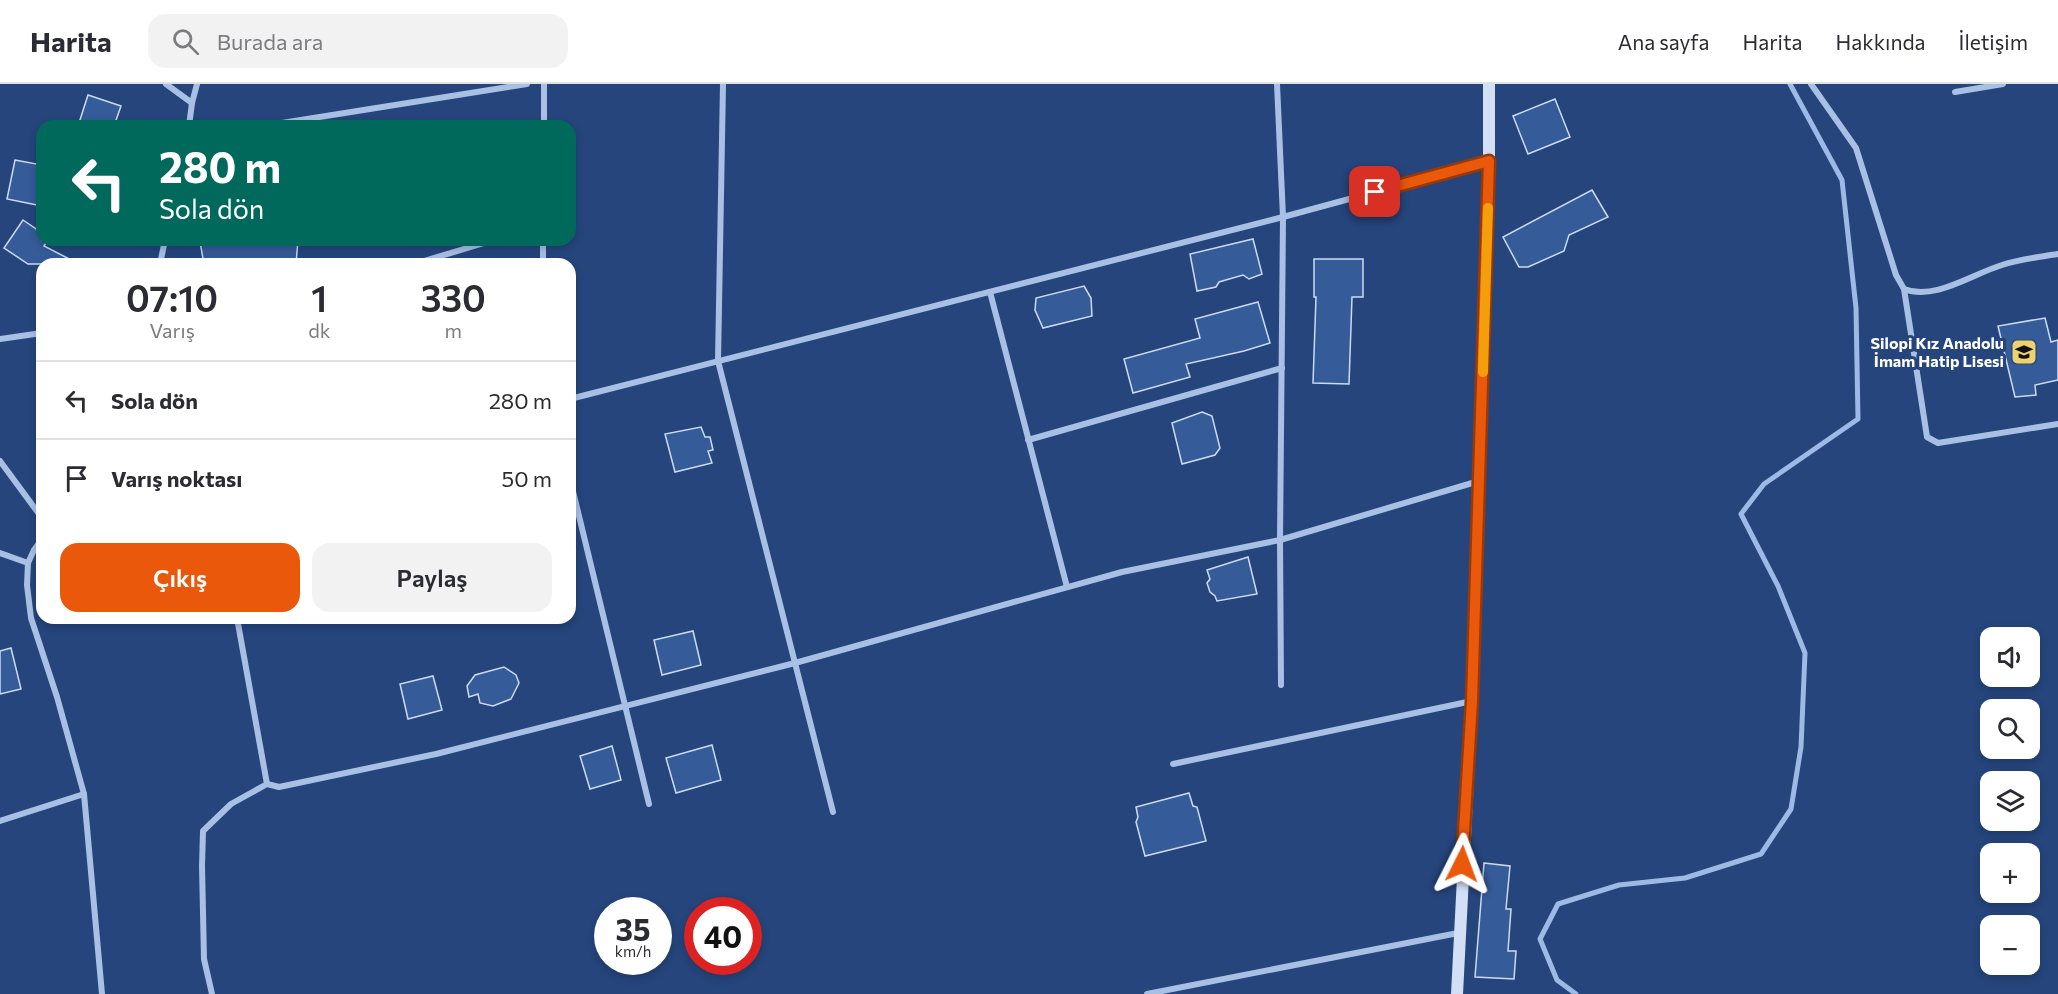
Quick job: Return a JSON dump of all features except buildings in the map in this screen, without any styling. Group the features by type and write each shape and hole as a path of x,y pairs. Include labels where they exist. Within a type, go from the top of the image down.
{"street":[{"path":"166,84 192,103"},
{"path":"190,120 197,84"},
{"path":"301,120 527,84"},
{"path":"544,84 544,120"},
{"path":"723,84 718,361 833,812"},
{"path":"1277,84 1283,217 1281,685"},
{"path":"1457,994 1458,933 1472,701 1480,481 1489,84"},
{"path":"1811,84 1856,148 1896,275 1904,289 1927,437 1938,443 2058,424"},
{"path":"1955,92 2003,84"},
{"path":"576,397 1283,217 1489,161"},
{"path":"434,258 474,246"},
{"path":"1904,289 1915,293 1944,287 2003,264 2058,254"},
{"path":"990,292 1066,588"},
{"path":"0,339 36,334"},
{"path":"1028,440 1282,368"},
{"path":"0,460 36,510"},
{"path":"212,994 204,959 201,866 203,831 231,804 267,784 279,787 436,754 795,663 1122,572 1280,540 1480,481"},
{"path":"576,503 649,804"},
{"path":"36,546 28,563 27,585 31,618 57,698 84,794 102,994"},
{"path":"0,553 28,563"},
{"path":"238,624 267,784"},
{"path":"1173,764 1472,701"},
{"path":"0,821 84,794"},
{"path":"1147,994 1458,933"}],"waterway":[{"path":"1576,994 1557,980 1540,939 1558,904 1619,885 1685,878 1761,854 1791,809 1801,747 1805,653 1778,586 1741,514 1764,484 1858,419 1856,308 1842,180 1790,84"}],"slow traffic":[{"path":"1483,372 1488,208"}],"place":[{"name":"Silopi Kız Anadolu İmam Hatip Lisesi","path":"2024,352"}],"route":[{"path":"1375,192 1489,161 1472,701 1462,864"}]}
